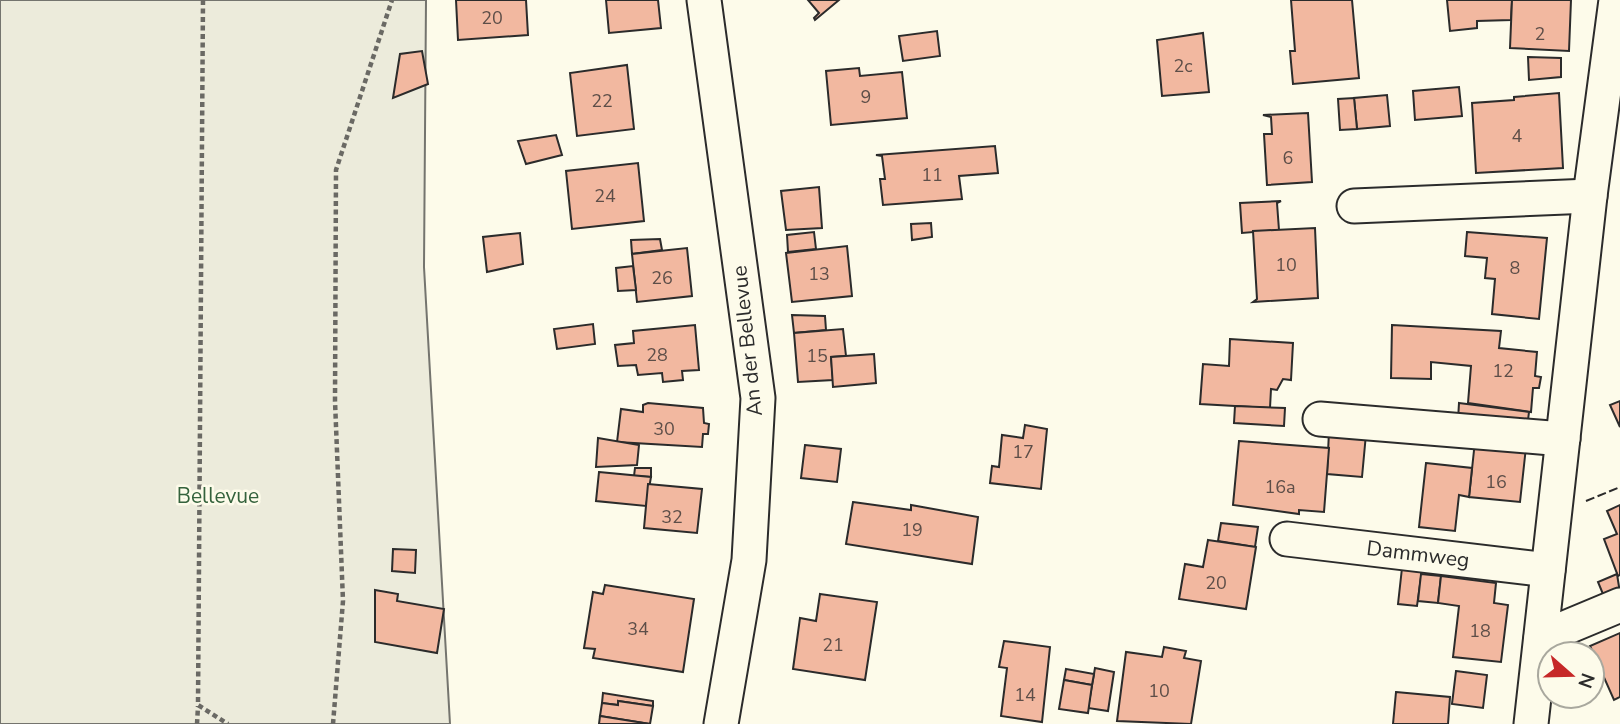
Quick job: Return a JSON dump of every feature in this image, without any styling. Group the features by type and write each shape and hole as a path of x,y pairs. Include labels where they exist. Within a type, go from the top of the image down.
{"street":[{"name":"An der Bellevue","path":"704,0 758,398 749,561 721,724"},
{"path":"1531,724 1590,196 1616,0"},
{"path":"1354,206 1590,196"},
{"path":"1320,419 1563,439"},
{"name":"Dammweg","path":"1287,539 1548,570"},
{"path":"1541,638 1620,606"}],"path":[{"path":"197,724 203,0"},
{"path":"333,724 343,601 335,401 336,170 392,0"},
{"path":"198,705 228,724"}],"green space":[{"name":"Bellevue","path":"0,0 426,0 424,267 450,724 0,724"}],"building":[{"path":"456,0 526,0 528,35 458,40"},
{"path":"606,0 658,0 661,28 609,33"},
{"path":"808,0 839,0 815,20 819,13"},
{"path":"1291,0 1352,0 1359,78 1293,84 1290,51 1295,51"},
{"path":"1447,0 1512,0 1511,20 1477,21 1477,28 1450,31"},
{"path":"1512,0 1571,0 1569,51 1510,48"},
{"path":"937,31 940,56 903,61 899,36"},
{"path":"1203,33 1209,92 1162,96 1157,40"},
{"path":"422,51 428,84 393,98 400,54"},
{"path":"1528,57 1561,58 1561,77 1529,80"},
{"path":"627,65 634,129 577,136 570,73"},
{"path":"859,68 860,76 902,72 907,118 831,125 826,71"},
{"path":"1459,87 1462,116 1415,120 1413,91"},
{"path":"1559,93 1563,168 1476,173 1472,103"},
{"path":"1387,95 1390,126 1357,129 1354,98"},
{"path":"1354,98 1357,129 1340,130 1338,99"},
{"path":"1308,113 1312,182 1267,185 1264,134 1272,134 1271,117 1263,115"},
{"path":"556,135 562,155 526,164 518,141"},
{"path":"995,146 998,173 959,176 962,199 883,205 880,179 885,179 882,156 876,155"},
{"path":"638,163 644,221 572,229 566,171"},
{"path":"819,187 822,228 786,230 781,191"},
{"path":"1281,201 1277,203 1279,230 1242,233 1240,203"},
{"path":"931,223 932,237 912,240 911,224"},
{"path":"1315,228 1318,298 1253,302 1257,299 1253,231"},
{"path":"814,232 816,249 788,252 787,235"},
{"path":"1467,232 1547,238 1539,319 1492,314 1495,279 1485,278 1487,258 1465,256"},
{"path":"520,233 523,264 487,272 483,237"},
{"path":"660,239 662,250 632,254 631,240"},
{"path":"847,246 852,296 792,302 786,253"},
{"path":"687,248 692,296 637,302 632,254"},
{"path":"633,266 636,290 618,291 616,268"},
{"path":"792,315 825,316 826,330 794,333"},
{"path":"593,324 595,344 557,349 554,329"},
{"path":"695,325 699,370 682,371 683,380 663,382 662,373 638,375 636,365 618,366 615,345 634,343 633,331"},
{"path":"1392,325 1501,331 1499,348 1537,352 1535,376 1541,377 1539,388 1533,388 1531,412 1468,403 1471,366 1431,362 1431,379 1391,378"},
{"path":"843,329 846,356 831,357 833,380 798,382 794,333"},
{"path":"1230,339 1293,343 1291,380 1283,379 1277,390 1271,389 1270,408 1200,404 1203,364 1229,366"},
{"path":"874,354 876,383 833,387 831,357"},
{"path":"1620,401 1620,427 1610,405"},
{"path":"648,403 703,408 704,423 709,424 708,434 703,434 702,447 617,442 621,409 643,412 643,405"},
{"path":"1459,403 1529,412 1527,428 1458,420"},
{"path":"1235,406 1285,408 1284,426 1234,423"},
{"path":"1025,425 1047,429 1041,489 990,483 992,466 999,467 1002,435 1023,438"},
{"path":"1329,431 1366,434 1362,477 1327,474"},
{"path":"598,438 639,445 637,465 596,467"},
{"path":"1239,441 1329,448 1324,512 1299,510 1299,514 1233,505"},
{"path":"1475,441 1526,447 1520,502 1469,497"},
{"path":"805,445 841,449 837,482 801,478"},
{"path":"1426,463 1472,468 1469,497 1459,495 1455,531 1419,527"},
{"path":"635,468 651,468 651,477 634,476"},
{"path":"599,472 651,477 646,506 596,501"},
{"path":"648,484 702,489 697,533 644,528"},
{"path":"853,502 911,510 911,505 978,517 972,564 846,544"},
{"path":"1620,505 1618,576 1604,539 1617,534 1607,511"},
{"path":"1221,523 1258,527 1255,547 1218,541"},
{"path":"1208,540 1256,547 1246,609 1179,599 1185,564 1203,567"},
{"path":"393,549 416,550 415,573 392,571"},
{"path":"1402,568 1422,570 1417,606 1398,604"},
{"path":"1421,574 1441,576 1438,603 1418,601"},
{"path":"1617,574 1620,593 1605,599 1598,582"},
{"path":"1441,576 1496,583 1494,603 1508,605 1501,662 1453,657 1459,606 1438,603"},
{"path":"605,585 694,599 683,672 593,658 595,649 584,648 593,592 603,594"},
{"path":"375,590 398,594 397,601 444,609 437,653 375,642"},
{"path":"820,594 877,602 865,680 793,669 800,618 816,621"},
{"path":"1620,633 1620,697 1614,700 1606,682 1606,640 1604,640"},
{"path":"1004,641 1050,647 1042,722 1001,716 1007,668 999,667"},
{"path":"1164,647 1186,651 1184,658 1201,661 1191,724 1117,721 1126,652 1162,657"},
{"path":"1095,668 1114,672 1108,711 1088,708"},
{"path":"1066,669 1094,674 1092,685 1064,680"},
{"path":"1456,671 1487,675 1483,708 1452,704"},
{"path":"1064,680 1092,685 1088,713 1059,709"},
{"path":"1396,692 1450,697 1448,724 1393,724"},
{"path":"603,693 653,701 653,706 618,701 618,705 602,703"},
{"path":"618,701 653,706 650,724 600,716 602,703 618,705"},
{"path":"600,716 650,724 599,724"}],"fence":[{"path":"1586,501 1620,487"}]}
